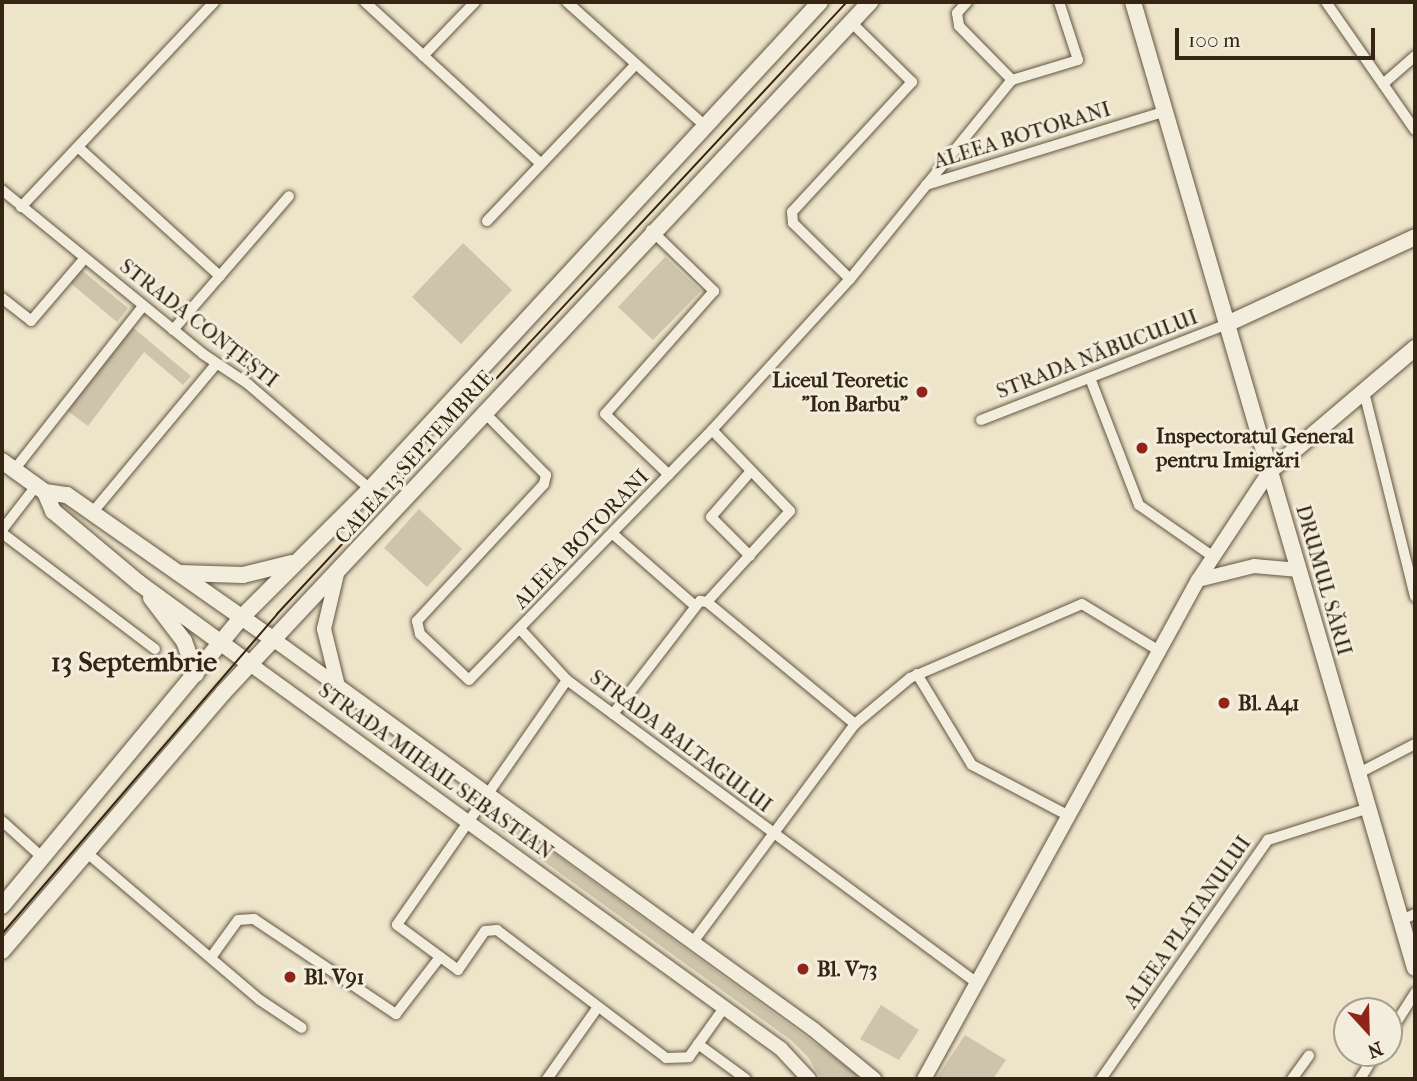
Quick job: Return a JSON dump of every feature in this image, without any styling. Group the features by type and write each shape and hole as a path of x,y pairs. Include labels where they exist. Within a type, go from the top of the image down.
{"main road":[{"name":"CALEA 13 SEPTEMBRIE","path":"2,906 242,617 370,489 820,2"},
{"name":"CALEA 13 SEPTEMBRIE","path":"2,951 250,664 337,574 651,230 870,2"},
{"name":"DRUMUL SĂRII","path":"1133,2 1369,808 1408,917 1415,968"},
{"path":"1227,324 1415,237"},
{"path":"1270,471 1415,348"},
{"name":"STRADA MIHAIL SEBASTIAN","path":"8,465 41,489 67,495 167,568 273,639"},
{"name":"STRADA MIHAIL SEBASTIAN","path":"41,489 53,511 139,583 250,664"},
{"path":"167,568 199,576 243,575 297,560"},
{"path":"139,583 184,641 196,674"}],"street":[{"path":"21,207 214,2"},
{"path":"365,2 541,164"},
{"path":"424,56 475,2"},
{"path":"566,2 705,126"},
{"path":"967,2 957,13 959,26 1012,80"},
{"path":"925,185 1012,80 1078,60 1059,2"},
{"path":"1326,2 1415,130"},
{"path":"850,278 793,223 792,212 912,82 851,22"},
{"path":"1382,84 1415,56"},
{"path":"487,221 636,64"},
{"name":"ALEEA BOTORANI","path":"483,411 542,466 544,484 417,621 418,628 469,680 521,630 712,430 850,278 925,185 1164,112"},
{"path":"78,147 220,276"},
{"name":"STRADA CONȚEȘTI","path":"2,190 216,364 248,384 370,489"},
{"path":"173,330 289,197"},
{"name":"ALEEA BOTORANI","path":"651,230 714,291 606,414 669,475"},
{"path":"2,298 31,321 84,258"},
{"path":"8,465 143,306"},
{"name":"STRADA NĂBUCULUI","path":"981,420 1227,324"},
{"path":"92,513 216,364"},
{"path":"1090,378 1139,505 1212,556"},
{"path":"1364,391 1415,597"},
{"path":"613,714 694,606 707,601 790,511 712,430"},
{"path":"750,556 711,517 751,471"},
{"path":"923,1079 1161,652 1198,580 1270,471"},
{"path":"41,489 2,531 155,649"},
{"path":"612,534 694,606"},
{"path":"1198,580 1254,566 1299,570"},
{"name":"STRADA MIHAIL SEBASTIAN","path":"337,574 324,629 338,686"},
{"path":"707,601 855,724"},
{"name":"STRADA BALTAGULUI","path":"693,942 772,832 855,724 914,676 1082,604 1161,652"},
{"name":"ALEEA BOTORANI","path":"521,630 566,680"},
{"name":"STRADA MIHAIL SEBASTIAN","path":"273,639 693,942 874,1079"},
{"name":"STRADA MIHAIL SEBASTIAN","path":"250,664 469,819 792,1058 809,1079"},
{"path":"914,676 972,765 1069,816"},
{"path":"566,680 397,925 458,970 485,931 497,930 666,1058 690,1057 724,1008"},
{"name":"STRADA BALTAGULUI","path":"566,680 977,983"},
{"path":"1359,773 1415,744"},
{"name":"ALEEA PLATANULUI","path":"1101,1079 1268,840 1369,808"},
{"path":"2,821 43,858"},
{"path":"86,852 212,956 260,1000 302,1028"},
{"path":"212,956 238,920 254,919 396,1014 440,957"},
{"path":"1403,1012 1415,993"},
{"path":"547,1079 598,1007"},
{"path":"698,1044 746,1079"},
{"path":"1292,1079 1309,1056"}],"shaded area":[{"path":"463,243 512,290 461,344 412,297"},
{"path":"665,257 701,291 653,340 618,307"},
{"path":"79,268 128,308 117,322 68,281"},
{"path":"131,326 191,376 183,385 144,352 88,426 65,409"},
{"path":"419,509 462,549 427,587 384,548"},
{"path":"501,815 857,1074 858,1079 821,1079 808,1057 792,1041 492,824 492,818"},
{"path":"881,1005 919,1030 899,1060 860,1039"},
{"path":"965,1035 1006,1060 993,1079 936,1079"}],"tram line":[{"path":"2,934 277,614 847,2"}],"place":[{"name":"Liceul Teoretic \"Ion Barbu\"","path":"922,392"},
{"name":"Inspectoratul General pentru Imigrări","path":"1142,448"},
{"name":"Bl. A41","path":"1224,703"},
{"name":"Bl. V73","path":"803,969"},
{"name":"Bl. V91","path":"290,977"}],"district":[{"name":"13 Septembrie","path":"134,662"}]}
